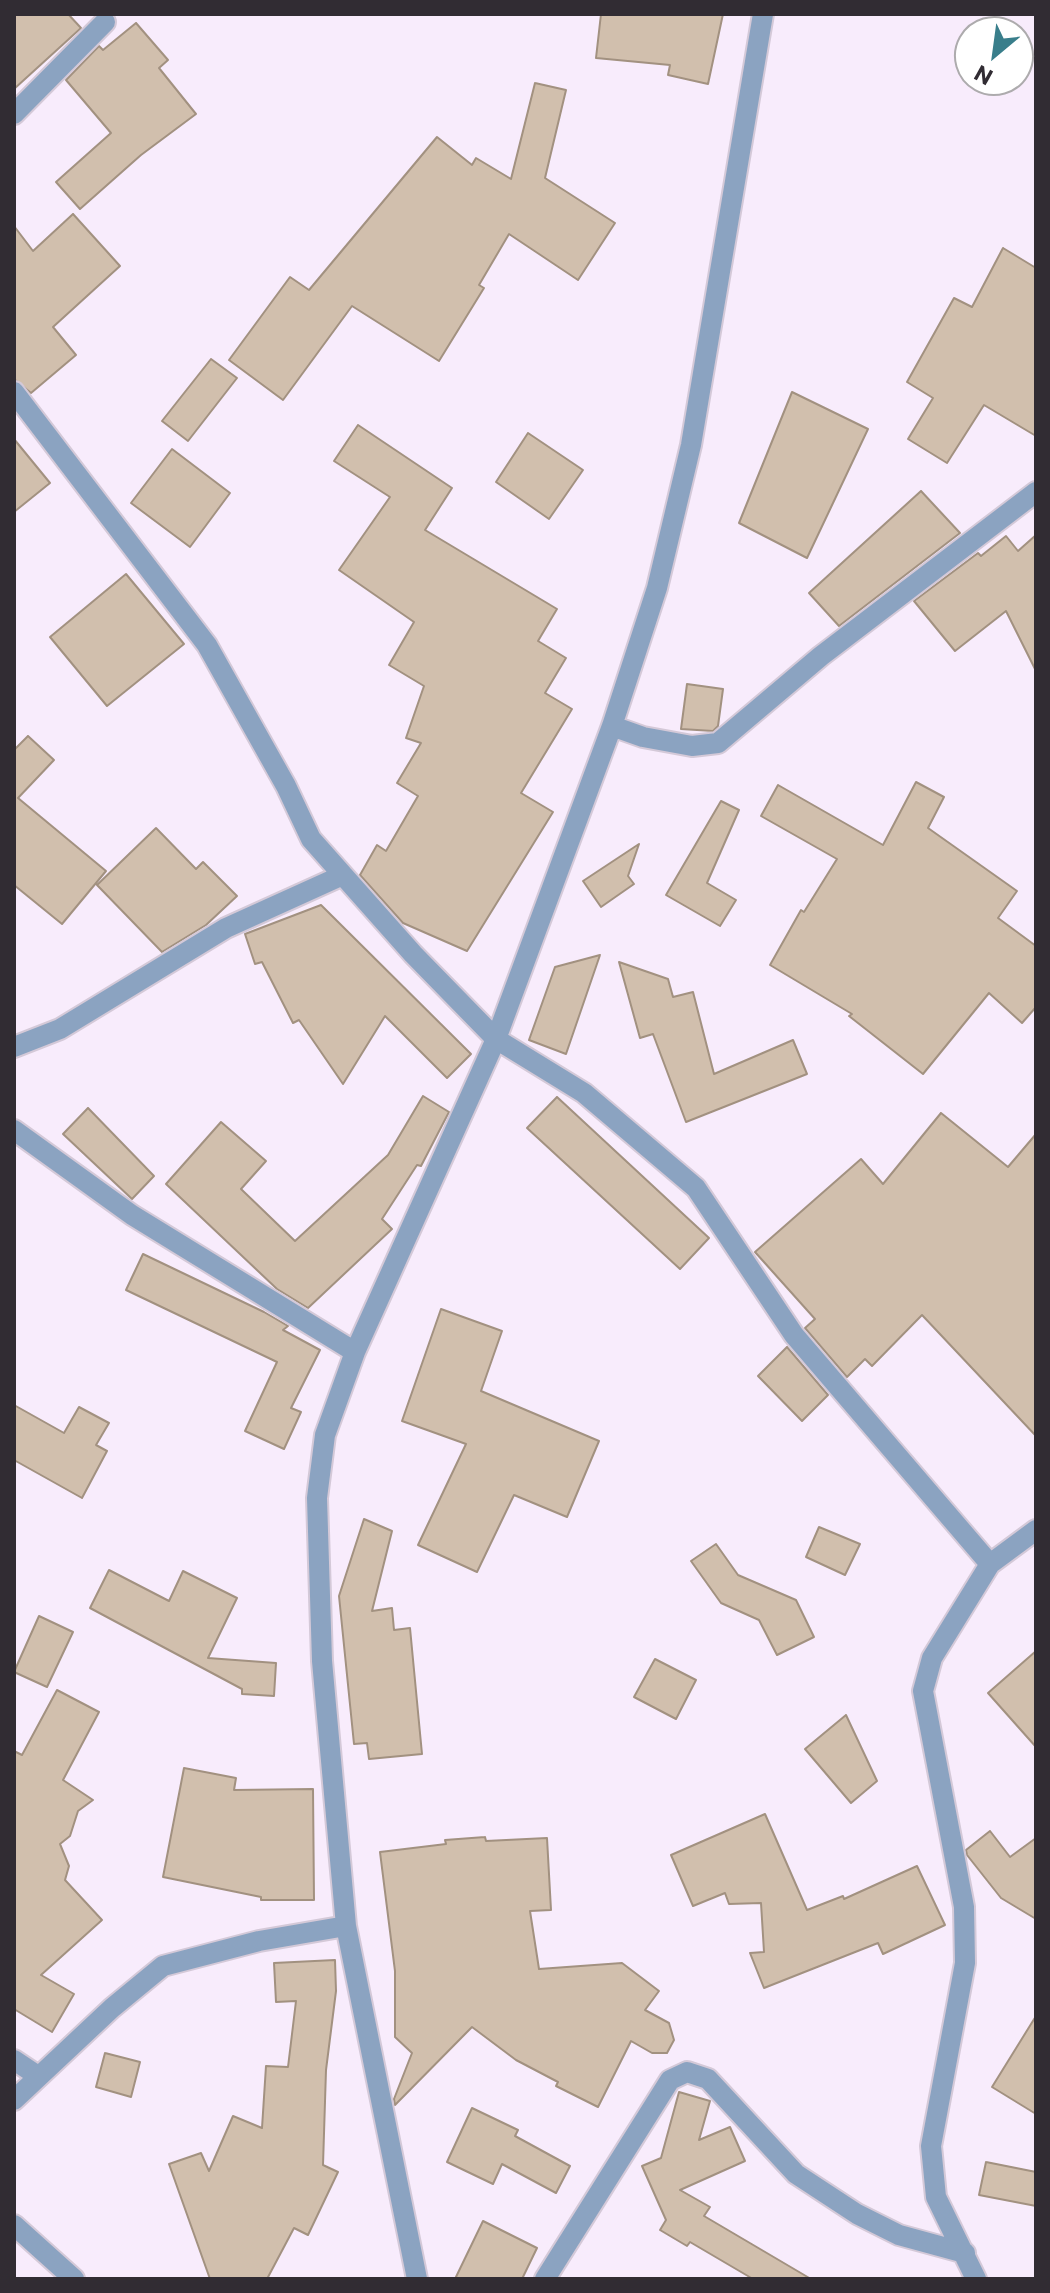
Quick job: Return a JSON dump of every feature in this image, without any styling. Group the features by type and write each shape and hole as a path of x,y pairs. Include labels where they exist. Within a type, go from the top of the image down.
{"street":[{"path":"417,2279 346,1926 322,1661 317,1498 325,1435 355,1352 496,1039 612,726 657,588 691,445 763,14"},
{"path":"14,114 105,22"},
{"path":"14,392 207,645 286,786 311,839 496,1039 584,1093 696,1188 794,1335 990,1564"},
{"path":"612,726 643,737 692,746 718,743 821,656 1036,492"},
{"path":"14,1047 60,1029 226,928 343,875"},
{"path":"14,1130 132,1215 355,1352"},
{"path":"976,2279 936,2197 931,2146 965,1963 964,1907 923,1691 932,1658 990,1564 1036,1530"},
{"path":"14,2100 163,1966 259,1941 346,1926"},
{"path":"14,2060 38,2076"},
{"path":"545,2279 670,2080 687,2072 708,2079 796,2174 857,2214 899,2235 965,2253"},
{"path":"14,2225 74,2279"}],"building":[{"path":"14,14 68,14 81,28 14,89"},
{"path":"601,14 723,14 708,84 668,75 670,65 596,58"},
{"path":"136,23 168,60 159,68 196,114 141,155 80,209 56,182 111,133 66,80 99,46 103,50"},
{"path":"535,83 566,90 545,178 615,223 578,280 509,234 479,285 484,288 439,361 352,306 283,400 229,360 290,277 309,290 437,137 472,165 476,158 511,179"},
{"path":"73,214 120,266 53,327 76,355 31,393 14,379 14,226 33,251"},
{"path":"1003,248 1036,268 1036,436 984,405 947,463 908,439 933,398 907,382 954,298 972,307"},
{"path":"211,359 237,378 188,441 162,421"},
{"path":"792,392 868,429 807,558 739,523"},
{"path":"358,425 452,488 425,530 557,609 538,641 566,658 545,693 572,709 521,793 553,812 467,951 403,923 360,875 377,845 386,851 418,796 397,783 421,743 406,738 424,686 389,665 414,622 339,570 390,497 334,461"},
{"path":"528,433 583,470 549,519 496,482"},
{"path":"14,439 50,483 14,512"},
{"path":"172,449 230,493 190,547 131,503"},
{"path":"921,491 960,533 839,626 809,593"},
{"path":"1036,535 1036,671 1006,611 955,651 914,601 1006,536 1018,551"},
{"path":"126,574 184,644 107,706 50,637"},
{"path":"687,684 723,689 718,726 713,731 681,729"},
{"path":"28,736 54,760 18,798 106,871 62,924 14,885 14,750"},
{"path":"916,782 944,797 928,828 1017,891 998,918 1036,946 1036,1007 1022,1023 989,993 923,1074 849,1016 852,1014 770,965 801,910 804,912 837,859 761,816 778,785 883,845"},
{"path":"721,801 739,810 707,883 736,900 720,926 666,895"},
{"path":"156,828 196,869 203,862 237,896 206,925 162,952 97,885"},
{"path":"639,844 628,876 634,884 601,907 583,881"},
{"path":"321,905 471,1054 447,1078 385,1016 343,1084 299,1020 293,1023 262,962 255,964 245,934"},
{"path":"600,955 566,1054 529,1040 555,967"},
{"path":"619,962 668,979 673,997 693,992 714,1074 793,1040 807,1074 686,1122 653,1034 640,1038"},
{"path":"423,1096 449,1112 421,1166 417,1165 382,1219 392,1229 308,1308 277,1289 166,1184 221,1122 266,1161 241,1189 295,1241 388,1155"},
{"path":"557,1097 709,1238 680,1269 527,1128"},
{"path":"88,1108 154,1176 132,1199 63,1134"},
{"path":"941,1113 1008,1167 1036,1134 1036,1436 922,1315 872,1366 865,1359 847,1377 805,1328 815,1319 755,1252 861,1159 883,1184"},
{"path":"143,1254 264,1312 288,1326 283,1330 320,1350 291,1408 301,1412 284,1449 245,1431 277,1362 126,1290"},
{"path":"441,1309 502,1331 481,1391 599,1441 567,1517 514,1495 477,1572 418,1545 466,1444 402,1421"},
{"path":"787,1347 828,1395 802,1421 758,1376"},
{"path":"14,1405 64,1433 79,1407 109,1423 96,1445 107,1451 82,1498 14,1460"},
{"path":"364,1519 392,1531 372,1611 392,1608 394,1630 410,1628 422,1754 369,1759 367,1743 354,1744 339,1596"},
{"path":"819,1527 860,1544 845,1575 806,1557"},
{"path":"716,1544 738,1575 796,1600 814,1637 777,1655 759,1620 721,1603 691,1561"},
{"path":"109,1570 169,1601 183,1571 237,1598 208,1658 276,1663 274,1696 242,1694 242,1689 90,1608"},
{"path":"39,1616 73,1632 47,1687 14,1672"},
{"path":"1036,1651 1036,1747 988,1693"},
{"path":"655,1659 696,1680 676,1719 634,1697"},
{"path":"57,1690 99,1712 63,1780 93,1800 78,1811 70,1836 60,1844 69,1866 65,1880 102,1920 41,1975 74,1994 52,2032 14,2009 14,1751 22,1755"},
{"path":"846,1715 877,1781 851,1803 805,1749"},
{"path":"184,1768 236,1778 234,1790 313,1789 314,1900 261,1900 261,1897 163,1877"},
{"path":"765,1814 807,1910 843,1896 844,1899 917,1866 945,1925 883,1954 878,1943 764,1988 750,1953 764,1952 761,1903 729,1904 725,1893 693,1906 671,1855"},
{"path":"990,1831 1010,1857 1036,1838 1036,1919 1001,1898 967,1855 966,1850"},
{"path":"485,1837 486,1841 547,1838 551,1910 530,1911 539,1969 622,1963 659,1991 645,2010 669,2023 674,2040 667,2053 652,2053 631,2041 598,2107 556,2086 558,2082 516,2060 472,2027 395,2105 394,2099 412,2053 395,2037 395,1971 380,1852 446,1844 445,1840"},
{"path":"335,1960 336,1991 326,2070 323,2165 338,2172 308,2235 294,2228 267,2279 210,2279 169,2164 201,2153 209,2171 233,2116 262,2128 266,2066 288,2067 296,2001 276,2002 274,1963"},
{"path":"1036,2016 1036,2114 992,2087"},
{"path":"105,2053 140,2062 131,2097 96,2087"},
{"path":"679,2092 710,2101 699,2140 730,2127 745,2161 680,2190 710,2207 704,2216 811,2279 753,2279 690,2242 687,2246 660,2230 666,2220 642,2166 661,2158"},
{"path":"472,2108 518,2130 515,2136 570,2166 556,2193 502,2164 493,2184 447,2162"},
{"path":"986,2162 1036,2172 1036,2206 979,2195"},
{"path":"483,2221 537,2248 522,2279 455,2279"}]}
